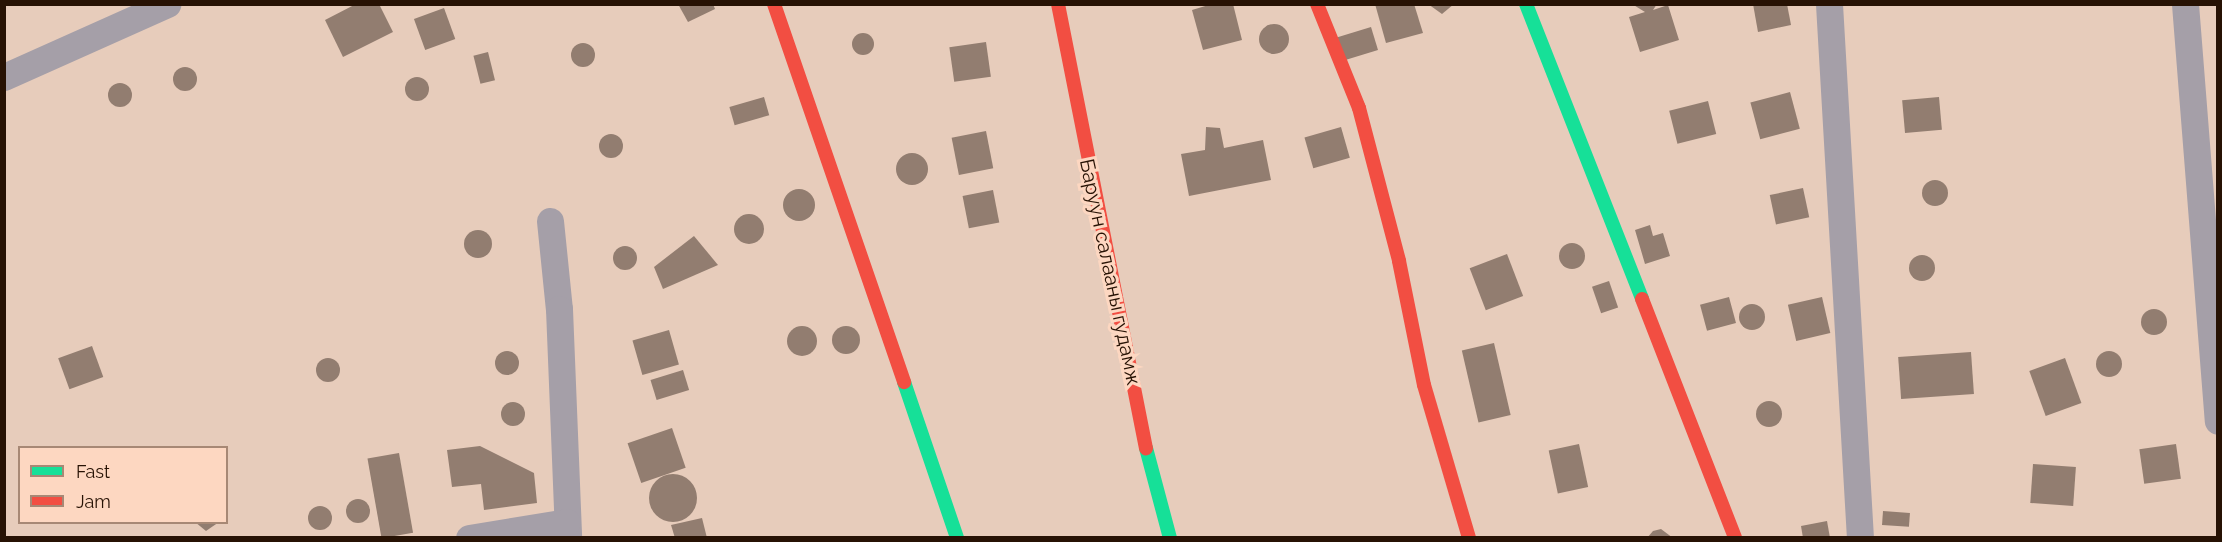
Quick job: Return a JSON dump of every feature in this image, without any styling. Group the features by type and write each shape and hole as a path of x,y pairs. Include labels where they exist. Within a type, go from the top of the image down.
{"street":[{"path":"4,77 112,31 167,4"},
{"path":"774,4 957,537"},
{"name":"Баруун салааны гудамж","path":"1058,4 1149,464 1170,537"},
{"path":"1317,4 1359,108 1399,261 1424,385 1469,537"},
{"path":"1526,4 1735,537"},
{"path":"1829,4 1860,537"},
{"path":"2185,4 2217,421"},
{"path":"4,60 112,31"},
{"path":"469,537 568,530 559,309 550,221"}],"building":[{"path":"356,4 379,4 393,32 343,57 325,20"},
{"path":"678,4 713,4 715,9 688,22"},
{"path":"1212,4 1233,4 1242,40 1203,50 1192,10"},
{"path":"1375,4 1414,4 1423,33 1386,43"},
{"path":"1428,4 1454,4 1442,14"},
{"path":"1632,4 1657,4 1653,10 1668,5 1679,40 1640,52 1629,17 1645,12"},
{"path":"1753,4 1787,4 1791,25 1758,32"},
{"path":"444,8 455,39 425,50 414,19"},
{"path":"1274,24 1284,29 1289,39 1284,49 1274,54 1264,49 1259,39 1264,29"},
{"path":"1371,27 1378,50 1345,60 1338,37"},
{"path":"863,33 871,36 874,44 871,52 863,55 855,52 852,44 855,36"},
{"path":"986,42 991,77 954,82 949,47"},
{"path":"583,43 592,46 595,55 592,64 583,67 574,64 571,55 574,46"},
{"path":"488,52 495,80 480,84 473,56"},
{"path":"185,67 194,70 197,79 194,88 185,91 176,88 173,79 176,70"},
{"path":"417,77 426,80 429,89 426,98 417,101 408,98 405,89 408,80"},
{"path":"120,83 129,86 132,95 129,104 120,107 111,104 108,95 111,86"},
{"path":"1790,92 1800,129 1760,139 1750,103"},
{"path":"764,97 769,115 735,125 729,107"},
{"path":"1939,97 1942,130 1905,133 1902,100"},
{"path":"1708,101 1716,134 1677,144 1669,111"},
{"path":"1206,127 1220,128 1224,148 1263,140 1271,180 1189,196 1181,154 1205,150"},
{"path":"1341,127 1350,158 1313,168 1304,137"},
{"path":"986,131 993,168 959,175 952,138"},
{"path":"611,134 620,137 623,146 620,155 611,158 602,155 599,146 602,137"},
{"path":"912,153 923,158 928,169 923,180 912,185 901,180 896,169 901,158"},
{"path":"1935,180 1944,184 1948,193 1944,202 1935,206 1926,202 1922,193 1926,184"},
{"path":"1803,188 1809,217 1776,224 1770,195"},
{"path":"799,189 810,194 815,205 810,216 799,221 788,216 783,205 788,194"},
{"path":"993,190 999,222 969,228 963,196"},
{"path":"749,214 759,219 764,229 759,239 749,244 739,239 734,229 739,219"},
{"path":"1650,225 1653,236 1663,233 1670,256 1645,264 1635,230"},
{"path":"478,230 488,234 492,244 488,254 478,258 468,254 464,244 468,234"},
{"path":"694,236 718,265 663,289 654,267"},
{"path":"1572,243 1581,247 1585,256 1581,265 1572,269 1563,265 1559,256 1563,247"},
{"path":"625,246 634,249 637,258 634,267 625,270 616,267 613,258 616,249"},
{"path":"1507,254 1523,296 1486,310 1470,268"},
{"path":"1922,255 1931,259 1935,268 1931,277 1922,281 1913,277 1909,268 1913,259"},
{"path":"1609,281 1618,307 1601,313 1592,287"},
{"path":"1729,297 1736,323 1707,331 1700,305"},
{"path":"1822,297 1830,333 1796,341 1788,305"},
{"path":"1752,304 1761,308 1765,317 1761,326 1752,330 1743,326 1739,317 1743,308"},
{"path":"2154,309 2163,313 2167,322 2163,331 2154,335 2145,331 2141,322 2145,313"},
{"path":"802,326 812,331 817,341 812,351 802,356 792,351 787,341 792,331"},
{"path":"846,326 856,330 860,340 856,350 846,354 836,350 832,340 836,330"},
{"path":"669,330 679,365 642,375 632,340"},
{"path":"1494,343 1511,415 1478,423 1462,350"},
{"path":"92,346 103,377 69,389 58,358"},
{"path":"507,351 516,354 519,363 516,372 507,375 498,372 495,363 498,354"},
{"path":"2109,351 2118,355 2122,364 2118,373 2109,377 2100,373 2096,364 2100,355"},
{"path":"1971,352 1974,394 1901,399 1898,357"},
{"path":"328,358 337,361 340,370 337,379 328,382 319,379 316,370 319,361"},
{"path":"2065,358 2081,403 2046,416 2029,371"},
{"path":"683,370 689,390 657,400 650,380"},
{"path":"1769,401 1778,405 1782,414 1778,423 1769,427 1760,423 1756,414 1760,405"},
{"path":"513,402 522,405 525,414 522,423 513,426 504,423 501,414 504,405"},
{"path":"672,428 686,468 641,483 628,443"},
{"path":"1579,444 1588,487 1558,493 1549,450"},
{"path":"2176,444 2181,479 2144,484 2139,449"},
{"path":"480,446 534,473 537,503 484,510 481,484 452,487 447,450"},
{"path":"399,453 413,533 381,538 367,459"},
{"path":"2033,464 2076,467 2073,506 2030,503"},
{"path":"673,474 690,481 697,498 690,515 673,522 656,515 649,498 656,481"},
{"path":"358,499 367,502 370,511 367,520 358,523 349,520 346,511 349,502"},
{"path":"320,506 329,509 332,518 329,527 320,530 311,527 308,518 311,509"},
{"path":"1883,511 1910,513 1909,527 1882,525"},
{"path":"702,518 707,538 675,538 671,525"},
{"path":"1827,521 1830,538 1803,538 1801,526"},
{"path":"197,524 216,524 206,531"},
{"path":"1661,529 1673,538 1647,538 1653,531"}],"traffic: fast":[{"path":"1526,4 1642,299"},
{"path":"904,382 957,538"},
{"path":"1146,448 1170,538"}],"traffic: jam":[{"path":"774,4 904,382"},
{"path":"1058,4 1146,448"},
{"path":"1317,4 1359,108 1399,261 1424,385 1469,538"},
{"path":"1642,299 1735,538"}]}
